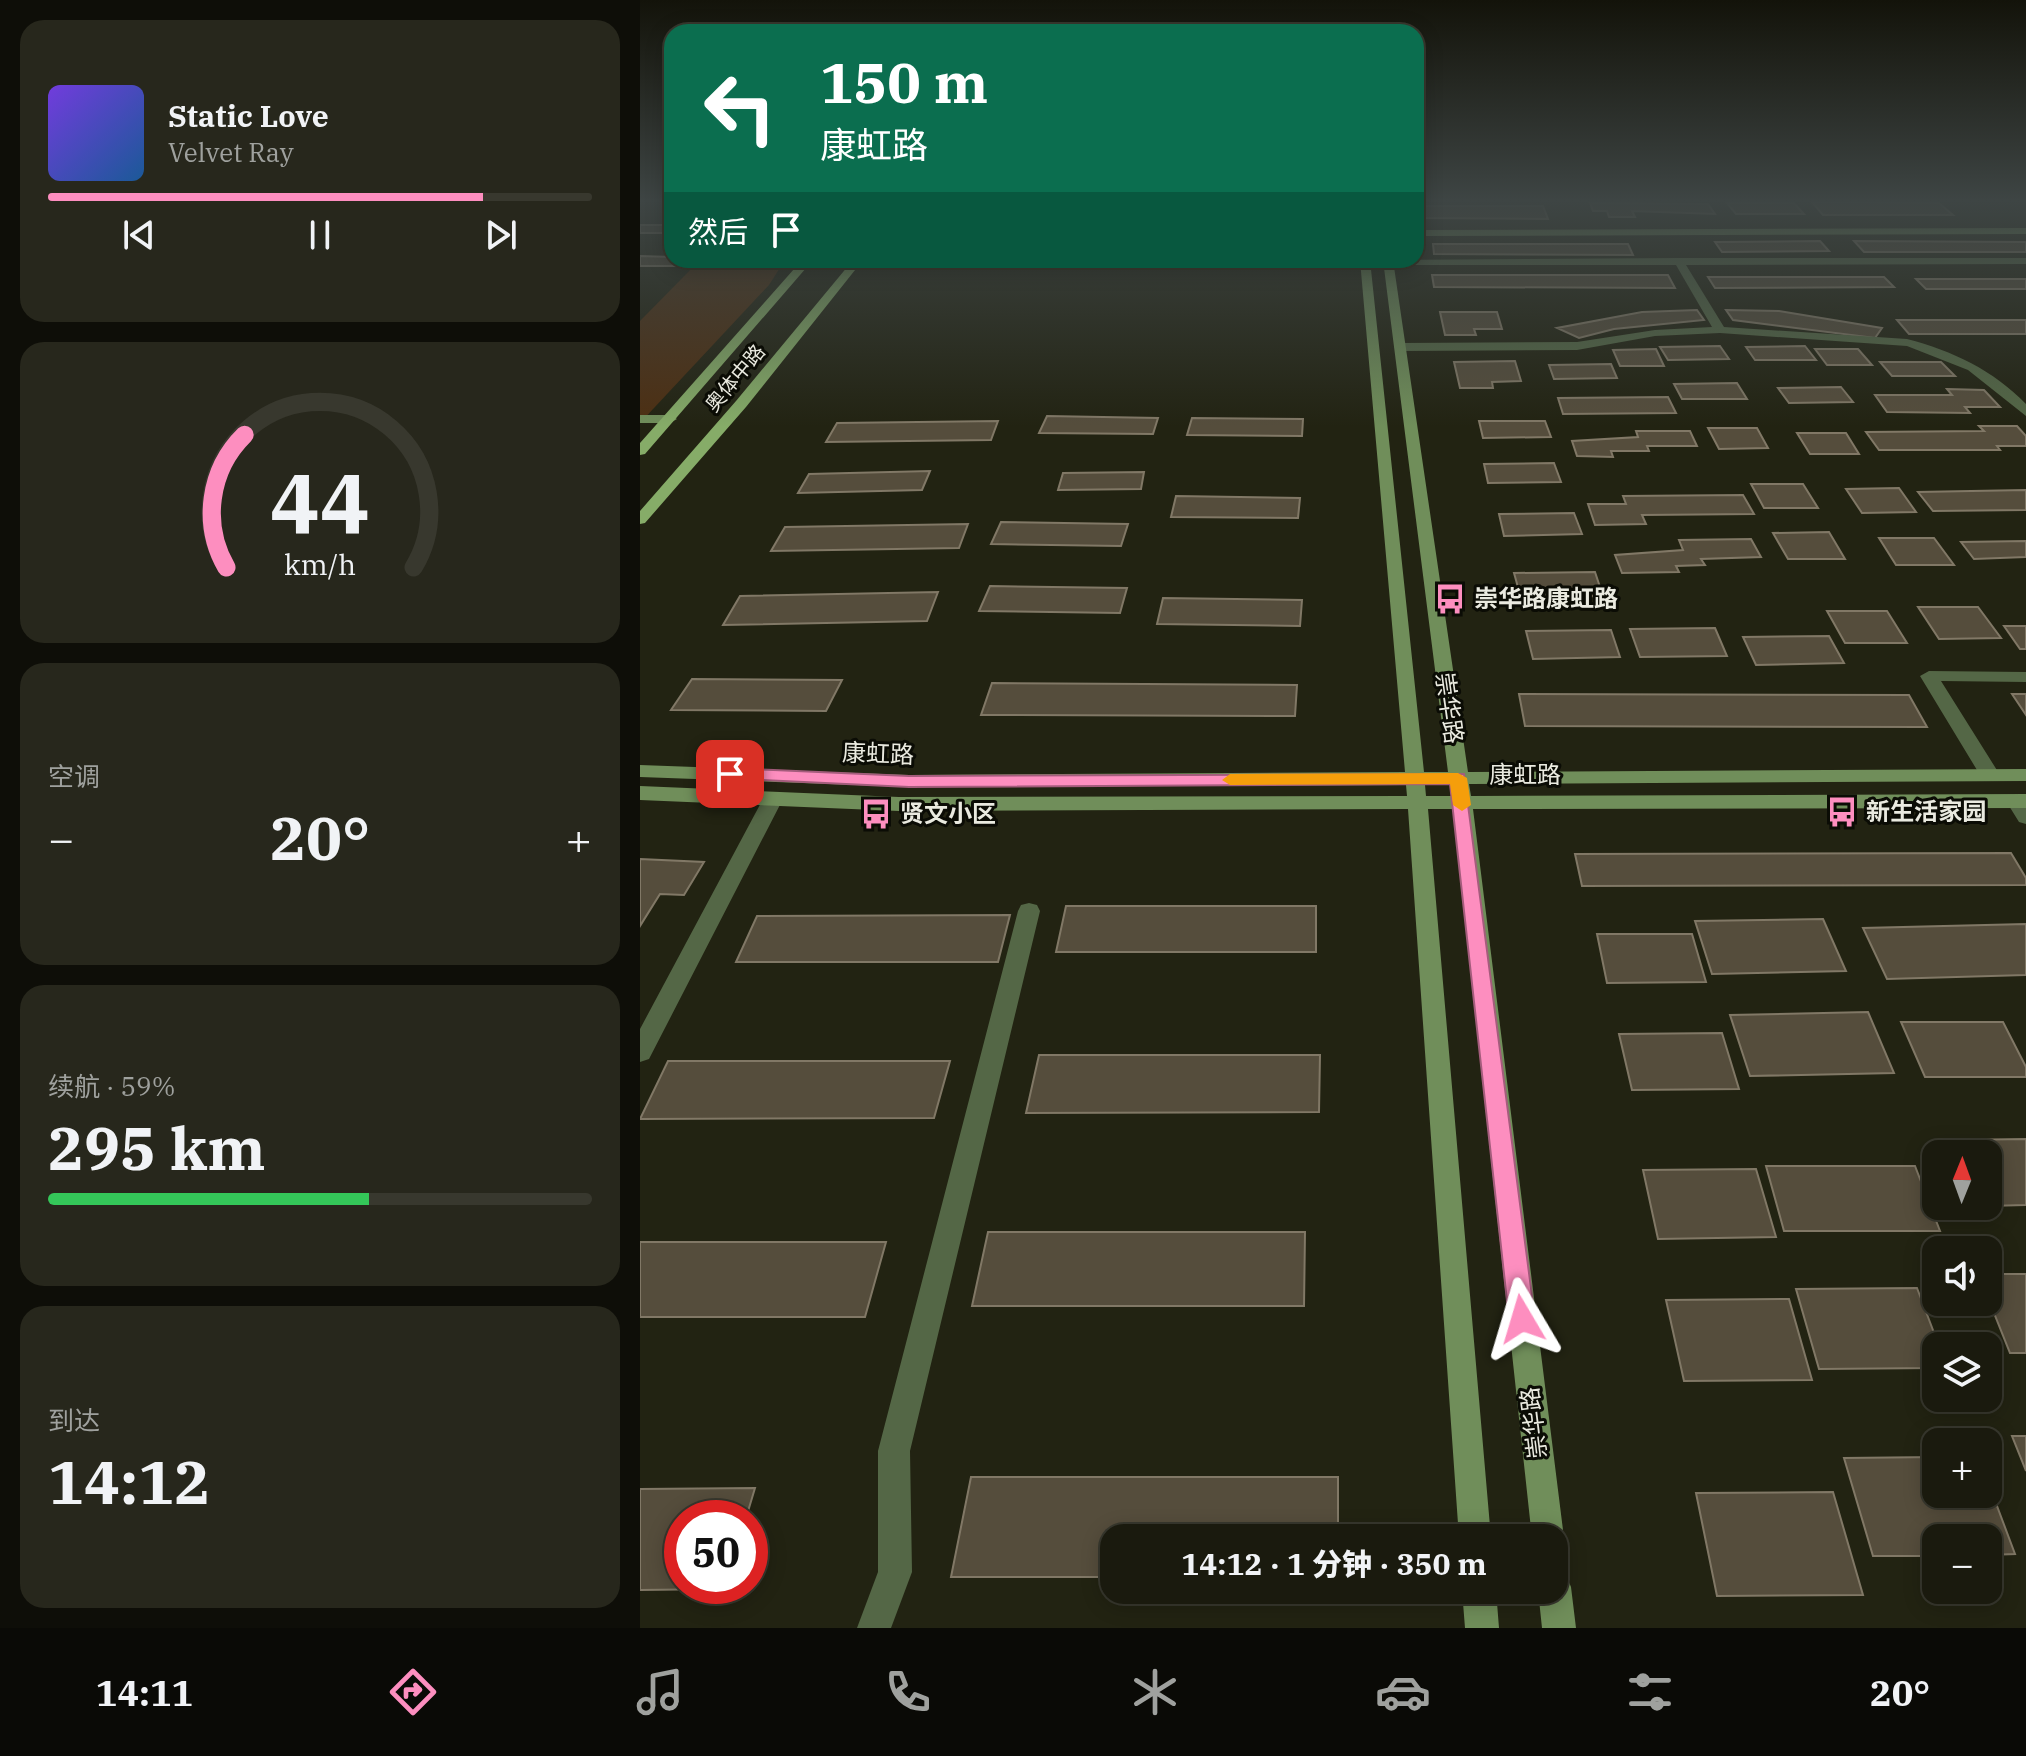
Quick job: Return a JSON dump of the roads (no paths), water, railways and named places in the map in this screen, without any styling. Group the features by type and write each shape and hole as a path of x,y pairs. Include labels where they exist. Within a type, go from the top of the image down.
{"main road":[{"name":"奥体中路","path":"640,451 795,275"},
{"name":"奥体中路","path":"640,520 741,404 846,275"},
{"name":"崇华路","path":"1366,275 1416,790 1474,1524"},
{"name":"崇华路","path":"1390,275 1460,790 1546,1524"},
{"path":"640,419 670,419"},
{"name":"康虹路","path":"640,771 909,781 1416,790 2026,775"},
{"name":"康虹路","path":"640,793 899,804 1416,790"},
{"name":"康虹路","path":"1460,790 2023,806"},
{"path":"1480,1604 1482,1628"},
{"path":"1556,1604 1559,1628"}],"street":[{"path":"1687,275 1720,330"},
{"path":"1400,347 1577,346 1655,333 1720,330 1821,335 1936,350 1982,372 2026,412"},
{"path":"1990,775 1929,676 2026,677"},
{"path":"640,1052 773,799"},
{"path":"874,1628 895,1572 894,1451 1029,911"}],"place":[{"name":"崇华路康虹路","path":"1450,599"},
{"name":"新生活家园","path":"1842,812"},
{"name":"贤文小区","path":"876,814"}]}
